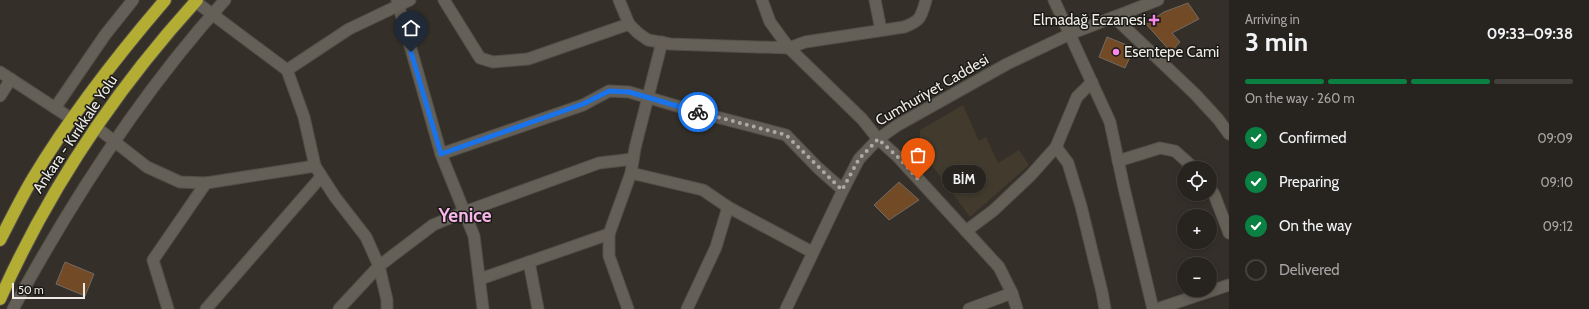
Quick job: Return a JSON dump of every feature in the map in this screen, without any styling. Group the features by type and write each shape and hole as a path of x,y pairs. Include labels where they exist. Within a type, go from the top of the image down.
{"highway":[{"name":"Ankara - Kırıkkale Yolu","path":"0,240 33,178 72,119 124,48 165,0"},
{"name":"Ankara - Kırıkkale Yolu","path":"0,299 36,225 96,127 144,62 196,1"}],"street":[{"path":"56,108 105,35 133,0"},
{"path":"13,309 36,266 114,141 182,50 225,0"},
{"path":"287,70 349,29 398,3 410,0"},
{"path":"444,0 480,58 493,62 528,59 629,24"},
{"path":"619,0 629,24 648,40 670,44 789,48 805,42 904,27 915,23 922,16 926,0"},
{"path":"762,0 770,22 789,48 862,119 878,139 899,158 999,267 1012,293 1017,309"},
{"path":"875,0 881,30"},
{"path":"1054,0 1110,122 1153,309"},
{"name":"Cumhuriyet Caddesi","path":"786,309 842,190 859,159 878,139 898,125 1007,64 1070,34 1155,0"},
{"path":"196,1 287,70 304,117 315,166 321,177 366,237 379,266 387,300 387,309"},
{"path":"398,3 441,154 474,236 483,309"},
{"path":"1114,17 1196,94 1229,134"},
{"path":"628,309 609,256 609,234 631,173 633,159 662,42"},
{"path":"0,72 72,119"},
{"path":"0,96 11,79"},
{"path":"966,231 994,210 1056,147 1077,97 1092,82"},
{"path":"441,154 583,104 609,91 629,92 786,135 842,190"},
{"path":"96,127 147,167 180,182 206,183 315,166"},
{"path":"1056,147 1068,163 1086,228 1105,309"},
{"path":"1118,161 1160,148 1174,151 1186,161"},
{"path":"338,309 379,266 433,225 464,212 599,163 633,159"},
{"path":"631,173 703,190 728,207 812,252"},
{"path":"206,309 321,177"},
{"path":"168,309 153,260 206,183"},
{"path":"1217,201 1229,232"},
{"path":"688,309 716,247 728,207"},
{"path":"480,279 609,234"},
{"path":"529,262 538,309"},
{"path":"1157,309 1229,285"},
{"path":"969,309 1012,293"}],"shaded area":[{"path":"963,105 979,141 986,137 998,163 1019,150 1029,165 970,217 920,149 920,130"}],"building":[{"path":"1188,3 1199,19 1172,33 1180,42 1171,52 1146,24 1164,12"},
{"name":"Esentepe Cami","path":"1107,37 1134,48 1125,68 1099,57"},
{"path":"899,182 919,200 889,220 874,205"},
{"path":"65,262 94,274 85,296 56,284"}],"way so far":[{"path":"698,112 786,135 842,190 859,159 878,139 899,158 918,179"}],"place":[{"name":"Elmadağ Eczanesi","path":"1154,20"},
{"name":"Esentepe Cami","path":"1116,52"},
{"name":"BİM","path":"918,179"}],"district":[{"name":"Yenice","path":"465,215"}],"route":[{"path":"411,52 441,154 583,104 609,91 629,92 698,112"}]}
